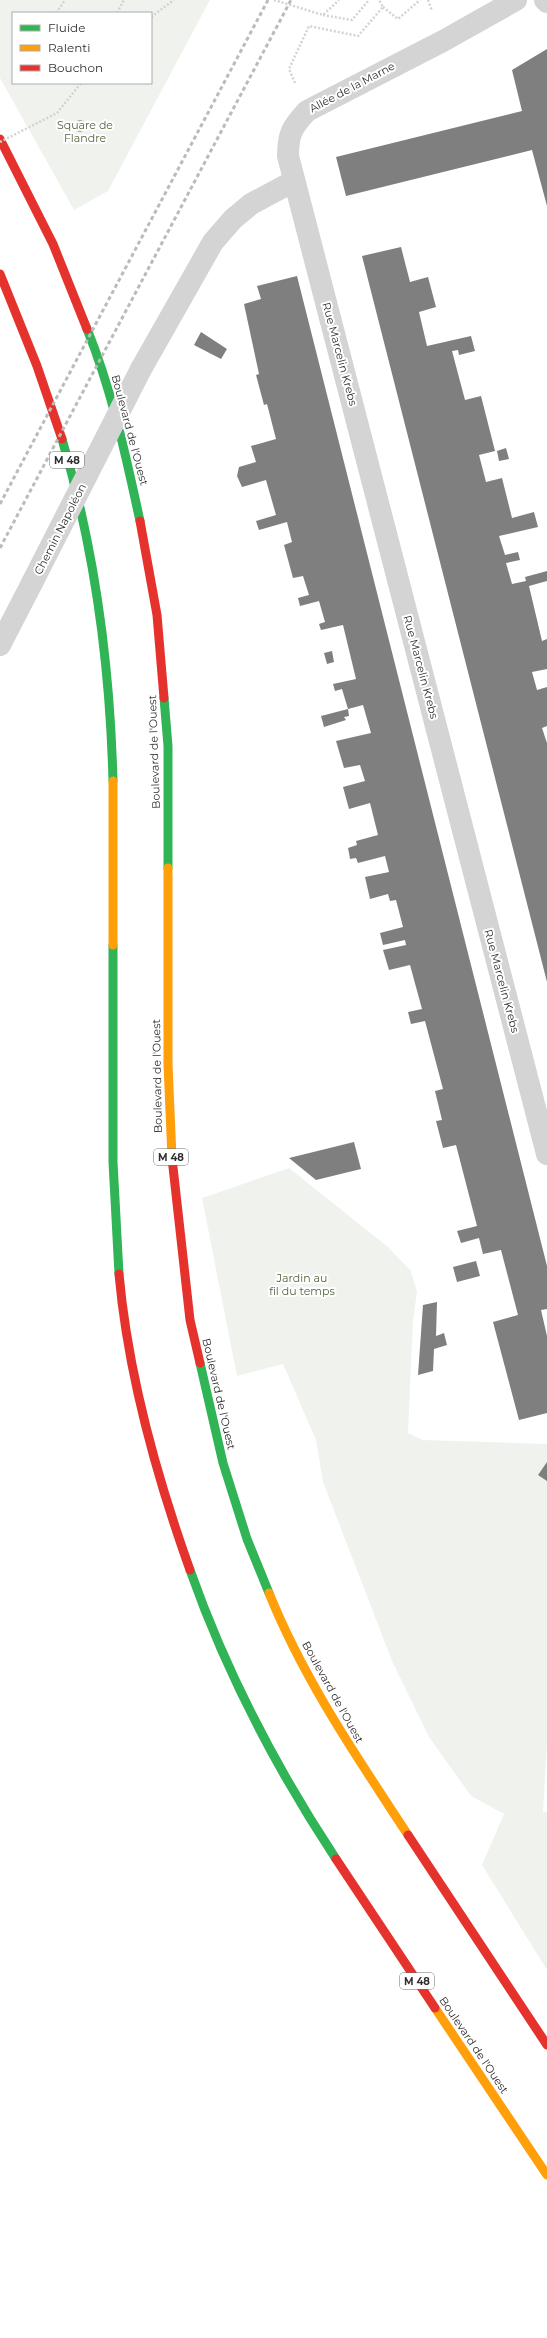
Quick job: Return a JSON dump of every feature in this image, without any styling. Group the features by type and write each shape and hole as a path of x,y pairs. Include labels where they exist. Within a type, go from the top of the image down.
{"main road":[{"name":"Boulevard de l'Ouest","path":"0,139 53,244 96,351 127,462 149,564 157,615 168,746 168,1064 171,1152 190,1320 223,1463 247,1539 273,1603 303,1665 334,1723 547,2045"},
{"name":"Boulevard de l'Ouest","path":"0,274 28,342 67,458 84,524 100,629 108,696 113,761 113,1120 115,1235 127,1335 154,1458 188,1567 213,1628 268,1748 340,1865 547,2175"}],"street":[{"name":"Allée de la Marne","path":"294,181 288,156 288,138 296,123 307,111 444,41 516,0"},
{"name":"Chemin Napoléon","path":"0,646 141,369 213,242 233,219 251,204 294,181"},
{"name":"Rue Marcelin Krebs","path":"294,181 547,1154"}],"path":[{"path":"57,12 65,0"},
{"path":"118,12 124,0"},
{"path":"152,16 174,0"},
{"path":"274,0 324,15 352,20 369,0"},
{"path":"324,15 339,0"},
{"path":"379,0 383,7 398,19 420,0"},
{"path":"307,111 289,69 309,26 358,36 383,7"},
{"path":"0,142 56,113 80,84"}],"green space":[{"name":"Square de Flandre","path":"0,0 210,0 108,191 74,210 0,78"},
{"name":"Jardin au fil du temps","path":"289,1168 388,1247 411,1271 417,1292 413,1321 408,1433 423,1440 547,1444 547,1744 543,1812 547,1812 547,1970 482,1865 504,1814 471,1796 429,1737 392,1661 323,1482 316,1440 283,1364 237,1376 202,1198"}],"building":[{"path":"547,49 547,206 532,150 346,196 336,157 522,111 512,70"},
{"path":"401,247 410,282 428,277 436,307 419,312 427,346 471,336 475,351 459,355 458,350 452,351 465,400 481,396 495,451 479,455 486,482 502,478 512,518 534,512 538,527 499,536 505,555 518,552 520,560 506,563 512,584 526,581 525,577 547,571 547,581 529,586 542,641 547,639 547,669 532,672 537,690 547,687 547,726 542,728 547,743 547,982 362,256"},
{"path":"297,276 547,1266 547,1309 541,1310 547,1336 547,1413 519,1420 493,1322 518,1315 501,1250 483,1254 479,1238 461,1243 457,1231 477,1226 456,1145 443,1148 436,1121 442,1120 435,1091 443,1089 425,1021 411,1024 408,1012 422,1009 410,965 389,970 383,950 406,945 405,940 383,945 380,933 403,927 396,900 390,901 388,894 370,899 365,877 389,872 385,856 358,863 356,858 350,859 348,848 357,845 356,841 378,835 370,803 349,809 343,787 365,781 360,765 344,768 336,741 371,733 363,705 348,709 342,689 335,691 333,684 356,679 343,625 321,630 319,624 325,622 319,601 300,606 298,598 309,595 303,576 293,578 284,545 292,542 287,522 259,530 256,521 276,515 266,480 242,487 237,476 239,467 256,462 251,446 276,439 267,404 264,405 256,375 259,374 244,304 261,299 257,286"},
{"path":"201,332 227,349 221,359 194,345"},
{"path":"506,448 509,459 499,461 497,451"},
{"path":"332,651 334,662 327,664 324,653"},
{"path":"348,709 349,716 344,717 346,720 324,727 321,716"},
{"path":"354,1142 361,1169 316,1180 289,1158"},
{"path":"476,1261 480,1276 457,1282 453,1267"},
{"path":"437,1302 436,1336 444,1333 447,1345 434,1349 433,1371 418,1375 423,1305"},
{"path":"547,1462 547,1481 538,1475"}],"railway":[{"path":"0,504 268,0"},
{"path":"0,548 291,0"}],"traffic: fast":[{"path":"87,329 111,400 124,448 140,521"},
{"path":"62,439 74,481 92,566 99,608 108,695 113,781"},
{"path":"164,698 168,746 168,868"},
{"path":"113,945 113,1162 119,1274"},
{"path":"200,1363 223,1463 247,1539 269,1593"},
{"path":"190,1570 204,1608 236,1682 254,1719 293,1790 336,1859"}],"traffic: slow":[{"path":"113,781 113,945"},
{"path":"168,868 168,1064 172,1158"},
{"path":"269,1593 298,1657 332,1717 408,1835"},
{"path":"435,2008 547,2175"}],"traffic: jam":[{"path":"0,139 53,244 87,329"},
{"path":"0,274 37,366 62,439"},
{"path":"140,521 157,615 164,698"},
{"path":"172,1158 190,1320 200,1363"},
{"path":"119,1274 123,1312 136,1387 155,1461 190,1570"},
{"path":"408,1835 547,2045"},
{"path":"336,1859 435,2008"}]}
